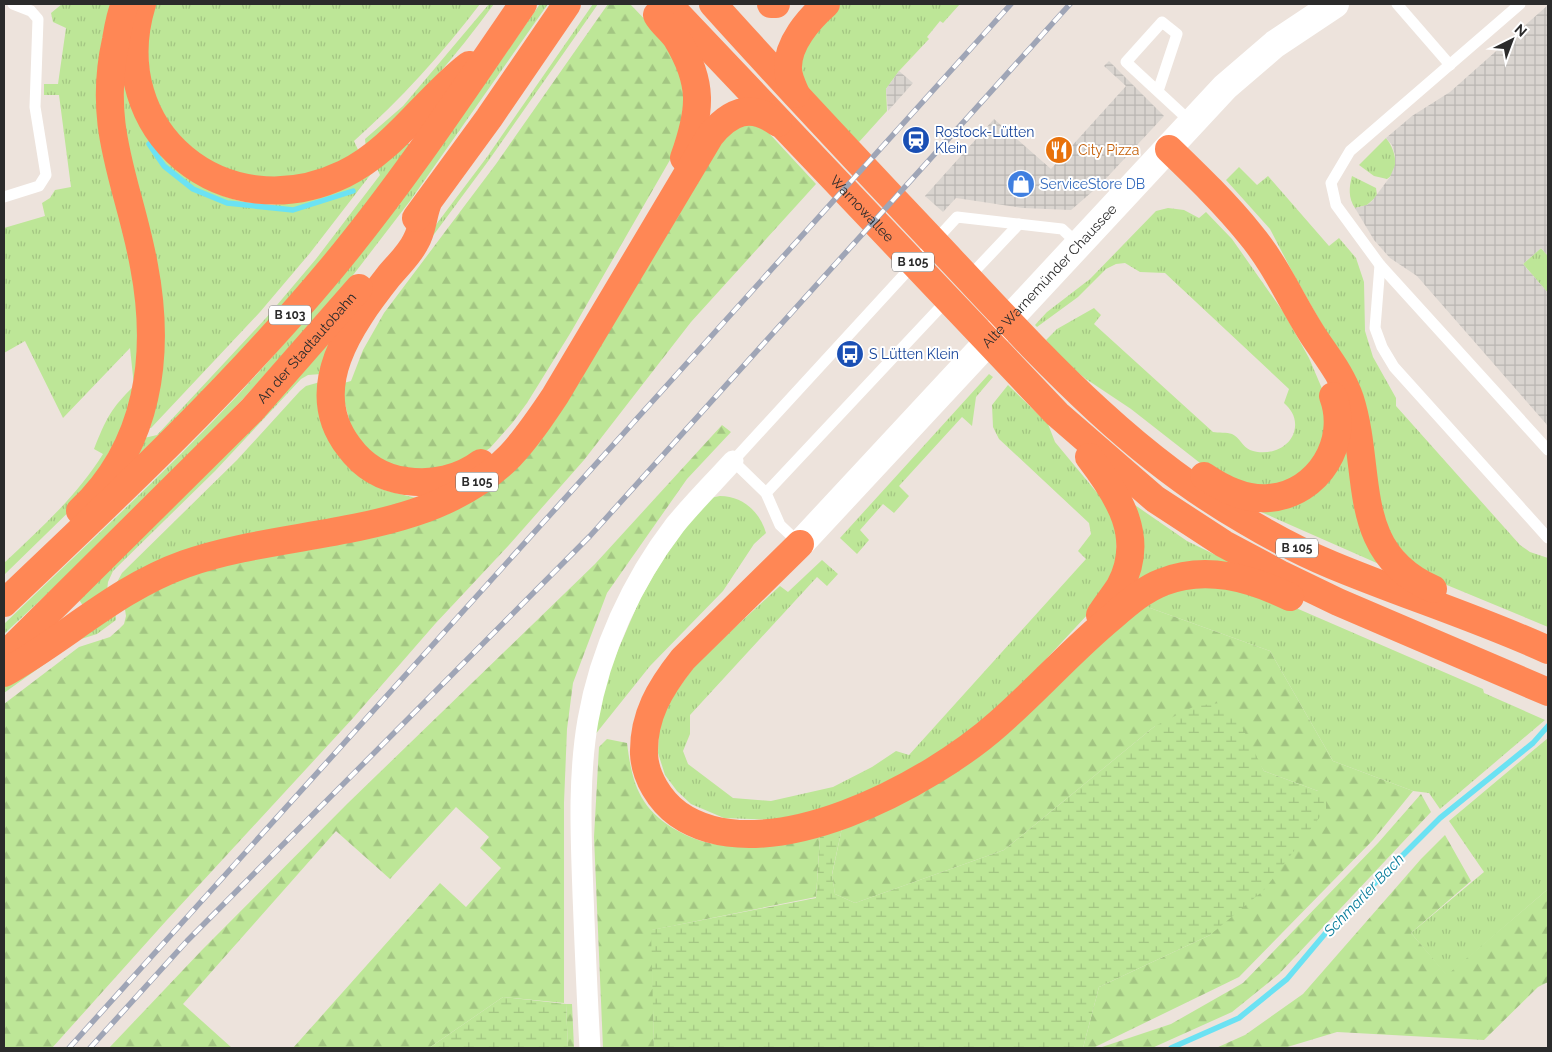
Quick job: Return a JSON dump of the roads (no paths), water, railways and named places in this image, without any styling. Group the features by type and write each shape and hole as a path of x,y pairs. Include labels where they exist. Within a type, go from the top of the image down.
{"highway":[{"path":"4,602 43,547 88,504 110,474 134,432 147,392 151,350 144,266 112,144 108,104 112,58 125,4"},
{"name":"B 103","path":"142,4 134,51 138,86 149,116 168,144 194,168 225,183 254,190 285,190 316,184 345,173 367,159 424,107 447,82 494,46"},
{"name":"B 103","path":"4,602 118,496 220,394 289,317 331,268 403,176 523,4"},
{"name":"An der Stadtautobahn","path":"4,656 252,410 344,306 426,205 566,4"},
{"path":"426,205 416,242 348,331 338,354 332,379 331,400 336,422 343,440 364,464 378,473 394,479 432,482 452,478 475,468 498,450 521,425 539,399 683,160 695,126 698,100 695,79 687,57 675,36 658,17 653,4"},
{"name":"Warnowallee","path":"668,4 1056,414"},
{"name":"Warnowallee","path":"713,4 805,106 1056,371 1106,419"},
{"path":"771,4 776,4"},
{"name":"B 105","path":"805,106 788,71 789,56 803,29 826,4"},
{"name":"B 105","path":"4,673 146,581 185,564 282,540 363,526 417,513 455,497 485,477 509,457 555,396 710,136 722,120 743,111 758,113 769,116 792,133"},
{"path":"1169,149 1210,189 1251,235 1315,337 1331,359 1350,400 1358,435 1367,510 1382,549 1405,574 1420,584 1481,610 1513,634"},
{"path":"1106,419 1136,425 1174,456 1232,492 1270,498 1297,490 1313,480 1327,463 1336,443 1339,425 1336,402 1320,362 1315,337"},
{"path":"1056,414 1101,472 1116,497 1126,516 1131,541 1130,562 1120,587 1076,647"},
{"name":"B 105","path":"1056,414 1148,494 1190,524 1280,574 1338,602 1542,690"},
{"name":"B 105","path":"1106,419 1137,447 1208,498 1285,542 1330,564 1513,634 1548,650"},
{"path":"800,544 683,659 666,680 649,713 644,736 644,759 649,777 672,810 699,825 718,831 738,833 791,830 845,814 893,793 961,754 991,730 1076,647 1135,598 1162,582 1191,574 1236,577 1272,588 1307,604 1338,602"}],"street":[{"name":"Alte Warnemünder Chaussee","path":"800,544 1078,244 1243,71 1275,44 1334,4"},
{"path":"590,1048 581,841 582,777 590,712 611,638 641,577 675,526 733,461"}],"lane":[{"path":"4,197 39,186 46,175 35,107 38,19 31,12 13,4"},
{"path":"1397,4 1450,65"},
{"path":"1520,4 1350,151 1331,183 1336,205 1380,265 1548,450"},
{"path":"1158,91 1178,34 1162,22 1126,62 1192,123"},
{"path":"800,544 780,525 766,493 733,461 957,218 1062,229 1078,244"},
{"path":"766,493 1019,224"},
{"path":"1380,265 1375,328 1382,347 1394,367 1548,538"}],"waterway":[{"path":"149,144 164,166 193,189 227,203 293,210 353,191"},
{"name":"Schmarler Bach","path":"1171,1048 1239,1018 1287,979 1329,929 1440,818 1533,743 1548,726"}],"railway":[{"path":"69,1048 1011,4"},
{"path":"90,1048 187,941 590,536 1070,4"}],"place":[{"name":"Rostock-Lütten Klein","path":"916,140"},
{"name":"City Pizza","path":"1059,150"},
{"name":"ServiceStore DB","path":"1021,184"},
{"name":"S Lütten Klein","path":"850,354"}]}
